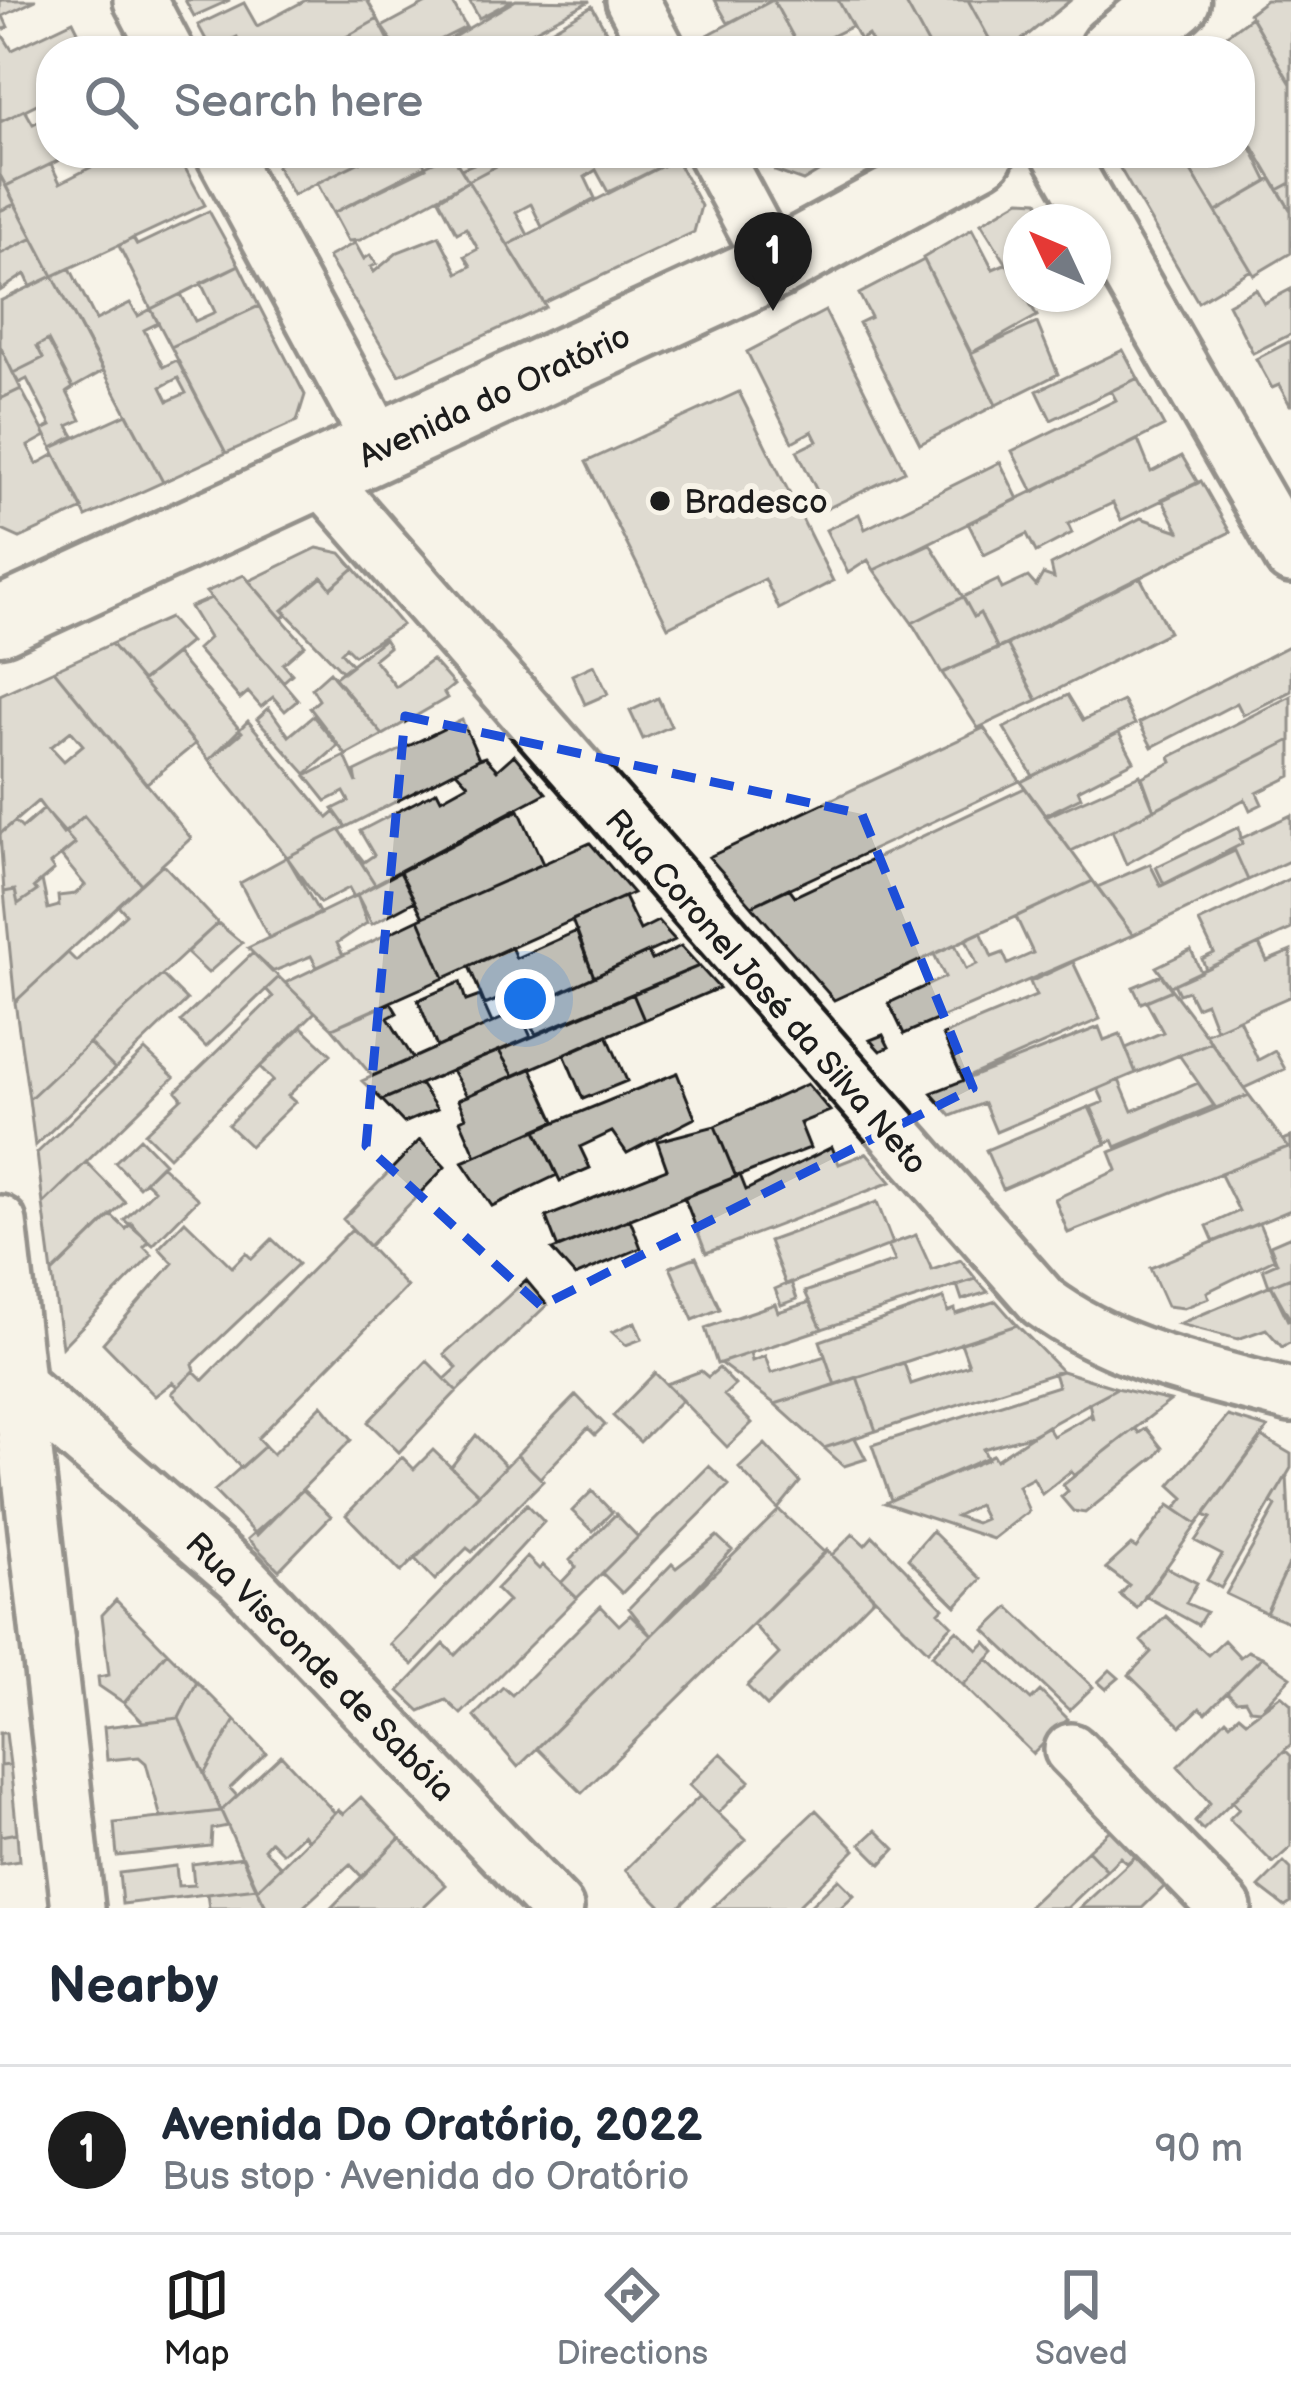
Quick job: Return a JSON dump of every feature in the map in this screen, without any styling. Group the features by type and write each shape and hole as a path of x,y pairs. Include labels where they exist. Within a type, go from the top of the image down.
{"main road":[{"path":"1130,36 1167,3"},
{"name":"Avenida do Oratório","path":"1,619 774,265 952,168"}],"street":[{"path":"140,0 159,36"},
{"path":"632,0 651,36"},
{"path":"230,168 381,447"},
{"path":"722,168 774,265"},
{"path":"1068,168 1291,557"},
{"name":"Rua Coronel José da Silva Neto","path":"319,476 1042,1302 1080,1330 1129,1353 1291,1396"},
{"path":"0,1222 11,1377 78,1908"},
{"name":"Rua Visconde de Sabóia","path":"11,1377 240,1576 557,1908"},
{"path":"1071,1750 1226,1908"}],"highlighted area":[{"path":"405,716 862,814 973,1088 541,1306 366,1146"}],"building":[{"path":"0,0 36,0 3,16 8,27 0,31"},
{"path":"185,0 230,0 194,16"},
{"path":"306,0 367,0 378,19 348,36 204,36 198,25 244,3 257,26"},
{"path":"432,0 451,0 466,27 448,36 388,36 382,27"},
{"path":"469,0 513,0 479,18"},
{"path":"516,0 590,1 524,36 455,36"},
{"path":"715,0 773,0 728,23"},
{"path":"773,0 793,36 706,36"},
{"path":"773,0 838,0 852,26 832,36 793,36"},
{"path":"838,0 904,0 924,36 868,35 858,36"},
{"path":"904,0 968,0 988,36 924,36"},
{"path":"968,0 1071,0 1027,36 988,36"},
{"path":"1266,0 1291,0 1291,84 1249,13"},
{"path":"592,6 609,36 541,36"},
{"path":"1251,17 1291,84 1291,183 1278,190 1255,151 1255,36 1225,36"},
{"path":"378,19 387,36 348,36"},
{"path":"73,21 80,36 41,36"},
{"path":"0,31 12,50 36,39 36,104 0,122"},
{"path":"25,110 36,122 36,168 43,168 6,186 0,175 0,122"},
{"path":"1255,156 1268,182 1216,212 1189,168 1255,168"},
{"path":"43,168 53,168 60,183 89,168 185,168 205,205 53,276 6,186"},
{"path":"278,168 348,168 293,195"},
{"path":"348,168 426,168 333,213 317,183"},
{"path":"422,168 460,168 468,181 360,240 348,241 333,213"},
{"path":"463,168 493,168 468,181"},
{"path":"493,168 657,168 608,192 596,170 585,177 595,198 542,227 531,204 516,212 528,235 508,245 468,181"},
{"path":"658,168 681,168 701,206 694,232 544,303 508,245"},
{"path":"774,168 825,168 803,181"},
{"path":"1120,168 1189,168 1251,270 1198,302"},
{"path":"0,175 15,204 0,211"},
{"path":"1272,179 1291,211 1291,253 1254,275 1216,212"},
{"path":"468,181 546,307 399,375 328,257 355,243 364,259 370,255 377,264 371,267 374,272 398,252 439,236 458,273 471,266 465,256 478,249 466,228 457,233 439,199"},
{"path":"1291,183 1291,211 1278,190"},
{"path":"15,204 33,238 0,254 0,211"},
{"path":"1003,210 1003,258 981,223"},
{"path":"209,211 239,265 151,309 119,246 133,238 137,245"},
{"path":"972,229 993,269 1003,265 1003,312 1035,312 1037,316 971,353 923,258"},
{"path":"33,238 53,276 31,287 25,274 0,291 0,254"},
{"path":"924,260 996,405 920,444 859,323 871,317 859,294"},
{"path":"239,265 259,306 171,347 151,309 181,294 195,321 215,312 201,283"},
{"path":"70,268 96,320 130,303 138,316 151,309 158,323 144,330 163,367 177,360 226,453 163,482 53,276","holes":["178,378 186,393 168,401 161,387"]},
{"path":"53,276 103,371 73,388 48,340 37,346 43,358 13,373 0,346 0,301"},
{"path":"1256,289 1264,303 1291,289 1291,334 1253,353 1228,304"},
{"path":"259,306 305,395 297,421 226,453 171,347"},
{"path":"825,311 905,471 826,509 797,451 817,441 812,431 792,442 747,352"},
{"path":"1037,323 1058,374 996,405 971,353"},
{"path":"48,340 73,388 67,392 81,420 68,426 74,436 52,448 43,430 51,426 27,379 19,383 13,373 43,358 37,346"},
{"path":"1291,341 1290,405 1279,385 1272,388 1256,359"},
{"path":"0,346 21,389 0,399"},
{"path":"1123,350 1138,378 1051,420 1037,391"},
{"path":"1138,378 1164,426 1033,492 1012,451 1116,400 1111,391"},
{"path":"21,389 46,436 28,446 37,464 55,454 83,509 20,538 0,529 0,399"},
{"path":"739,392 833,581 779,609 765,579 668,627 586,462"},
{"path":"127,414 163,482 86,517 52,448"},
{"path":"1138,440 1151,472 1182,456 1198,483 1121,520 1113,503 1068,524 1072,533 1036,552 1027,534 984,555 968,523"},
{"path":"1000,462 1018,499 874,570 868,560 848,573 826,530 859,514 865,529"},
{"path":"1201,481 1230,532 998,649 980,613 974,617 963,597 998,580 1002,589 1028,577 1036,586 1043,574 1054,578 1051,565 1141,518 1179,531 1162,499"},
{"path":"930,544 963,597 912,623 874,570"},
{"path":"317,548 341,553 354,568 331,588 322,577 283,610 287,613 282,619 249,581"},
{"path":"354,568 402,625 354,655 346,647 341,652 352,665 343,672 283,610 322,577 331,588"},
{"path":"244,575 305,645 283,664 292,674 283,682 206,592"},
{"path":"1140,577 1169,632 1037,700 1007,644"},
{"path":"963,597 974,617 980,613 998,649 942,673 912,623"},
{"path":"211,598 298,700 285,711 273,697 261,707 248,692 240,699 197,649 209,638 190,607"},
{"path":"169,618 190,642 142,681 111,644"},
{"path":"384,639 389,647 374,659 396,687 432,660 454,685 444,693 447,698 383,735 334,678"},
{"path":"111,644 195,744 146,784 54,670"},
{"path":"1007,644 1037,700 978,728 942,673"},
{"path":"1291,645 1291,691 1243,715 1237,703 1152,747 1139,723"},
{"path":"176,654 242,732 209,760 142,681"},
{"path":"594,665 608,694 585,704 572,675"},
{"path":"54,670 191,838 141,884 84,816 63,834 38,801 0,834 0,695","holes":["71,731 83,745 64,761 51,747"]},
{"path":"330,672 383,735 346,755 310,708 319,700 312,688"},
{"path":"1068,695 1083,720 1123,701 1135,724 1033,776 1004,728"},
{"path":"1291,696 1291,740 1154,810 1142,777 1172,762 1170,757"},
{"path":"658,698 671,726 643,739 630,711"},
{"path":"269,708 289,736 313,716 338,746 306,774 257,719"},
{"path":"462,720 479,759 346,827 333,809 349,801 344,792 326,801 306,776 345,756 357,783 355,772"},
{"path":"248,721 328,818 335,812 346,827 287,857 209,760"},
{"path":"984,728 1020,781 752,906 709,857"},
{"path":"1119,733 1134,761 1078,790 1081,797 1045,815 1021,782"},
{"path":"1291,740 1291,776 1257,793 1262,804 1250,810 1245,799 1126,864 1112,831"},
{"path":"514,755 546,793 375,884 347,840 364,862 374,855 360,831 437,791 441,799 468,784 456,771 479,759 485,757 497,770"},
{"path":"1140,775 1154,810 1071,851 1046,817"},
{"path":"1025,788 1093,881 834,1000 752,906 789,888 795,896"},
{"path":"44,809 75,844 50,864 54,870 34,887 37,891 18,904 15,890 4,892 0,834 15,821 22,828"},
{"path":"519,810 543,864 423,917 400,872"},
{"path":"1291,815 1291,860 1248,880 1235,851 1228,851 1242,844 1240,839"},
{"path":"84,816 141,884 15,1002 4,892 15,890 18,904 37,891 34,887 42,880 48,909 59,906 58,896 75,894 85,885 61,856 75,844 65,833"},
{"path":"1239,827 1242,844 1164,884 1156,867"},
{"path":"340,830 375,884 354,897 349,888 320,903 287,857"},
{"path":"590,843 633,893 444,978 419,919"},
{"path":"1235,851 1248,880 1133,935 1097,887 1150,864 1161,886"},
{"path":"287,857 320,914 269,938 240,883"},
{"path":"163,864 218,923 29,1099 15,1002 68,953 76,961 126,914 118,905"},
{"path":"400,872 415,901 372,924 357,895"},
{"path":"1291,878 1291,929 1206,969 1202,959 1214,953 1199,922"},
{"path":"1093,881 1133,935 904,1034 889,1003 945,977 934,954 955,944 966,969 977,964 966,939 981,932 992,957 1003,953 1008,964 1033,953 1016,917"},
{"path":"357,895 367,923 337,943 343,955 317,967 311,956 272,972 248,948"},
{"path":"624,897 640,930 658,921 675,940 594,977 572,920"},
{"path":"419,919 444,978 332,1028 285,983"},
{"path":"218,923 242,943 208,973 186,952"},
{"path":"577,931 594,977 518,1012 511,994 485,1005 469,966 511,947 516,958"},
{"path":"1259,944 1267,961 1291,951 1291,996 1216,1029 1206,1003 1196,1007 1188,991 1179,994 1174,984"},
{"path":"681,946 699,966 536,1034 519,1011 648,952 652,960"},
{"path":"1191,950 1201,972 1170,986 1156,967"},
{"path":"253,953 279,977 206,1047 181,1021"},
{"path":"1073,962 1100,1019 963,1079 943,1035 1036,996 1030,982"},
{"path":"699,966 719,988 644,1020 633,994"},
{"path":"162,975 187,1000 115,1069 89,1043"},
{"path":"1161,975 1172,990 1141,1003 1133,987"},
{"path":"279,977 315,1012 169,1157 145,1133 182,1098 176,1091 273,997 266,989"},
{"path":"460,982 466,1001 480,996 492,1023 437,1047 418,1000"},
{"path":"1172,990 1211,1042 1136,1073 1126,1048 1163,1032 1146,1001"},
{"path":"633,994 644,1020 514,1076 499,1051"},
{"path":"391,1003 397,1013 388,1018 413,1058 372,1076 332,1028"},
{"path":"519,1011 531,1037 382,1100 362,1081"},
{"path":"1239,1019 1258,1060 1275,1051 1285,1069 1244,1088 1205,1034"},
{"path":"302,1027 331,1054 288,1096 295,1102 250,1146 228,1125 273,1080 260,1067"},
{"path":"1099,1027 1104,1040 1120,1034 1136,1073 996,1132 984,1103 951,1116 931,1093"},
{"path":"607,1035 627,1081 583,1099 564,1054"},
{"path":"883,1035 889,1047 880,1051 870,1040"},
{"path":"1211,1042 1249,1095 1216,1108 1179,1055"},
{"path":"89,1043 115,1069 35,1146 29,1099"},
{"path":"145,1050 174,1077 43,1204 37,1153"},
{"path":"499,1051 514,1076 467,1096 452,1070"},
{"path":"531,1068 555,1121 476,1156 460,1120 466,1117 458,1100"},
{"path":"677,1073 695,1118 627,1153 612,1132 580,1147 590,1168 560,1181 536,1130"},
{"path":"1119,1080 1132,1111 1198,1083 1214,1106 1116,1147 1113,1140 1107,1143 1091,1107 1104,1102 1098,1089"},
{"path":"420,1084 437,1109 404,1123 382,1100"},
{"path":"807,1084 830,1111 800,1123 810,1148 736,1177 715,1126"},
{"path":"1249,1095 1288,1147 1068,1233 1055,1199 1117,1170 1110,1152"},
{"path":"1089,1107 1106,1144 1003,1189 986,1150"},
{"path":"715,1126 736,1177 558,1248 546,1217 667,1169 657,1141"},
{"path":"536,1130 557,1175 492,1206 462,1162"},
{"path":"1291,1137 1291,1210 1214,1242 1207,1226 1239,1211 1220,1173 1288,1147 1283,1140"},
{"path":"140,1138 164,1163 139,1187 115,1162"},
{"path":"420,1140 445,1167 369,1246 343,1219"},
{"path":"832,1147 839,1164 867,1153 891,1182 706,1253 684,1197 740,1175 746,1190"},
{"path":"86,1162 125,1202 52,1273 43,1204"},
{"path":"161,1165 198,1199 153,1245 124,1220 154,1190 145,1181"},
{"path":"877,1202 893,1244 786,1285 769,1241"},
{"path":"111,1215 126,1229 131,1223 149,1242 144,1247 152,1255 62,1347 52,1273"},
{"path":"630,1219 641,1248 575,1276 552,1250"},
{"path":"185,1221 232,1267 246,1253 252,1259 272,1239 298,1264 193,1364 195,1370 178,1387 173,1382 155,1396 103,1343 173,1263 159,1248"},
{"path":"1259,1223 1274,1259 1207,1292 1209,1298 1184,1308 1167,1306 1150,1268"},
{"path":"352,1229 407,1287 258,1438 265,1446 241,1468 172,1393 194,1371 203,1380"},
{"path":"916,1235 932,1270 961,1260 976,1279 822,1329 805,1292 895,1261 888,1245"},
{"path":"1291,1236 1291,1277 1269,1286 1263,1269 1277,1263 1270,1245"},
{"path":"696,1257 720,1309 693,1320 670,1267"},
{"path":"1291,1277 1291,1320 1288,1321 1271,1285"},
{"path":"976,1279 988,1292 962,1300 957,1285"},
{"path":"526,1280 547,1305 457,1391 445,1379 457,1368 444,1354"},
{"path":"791,1282 797,1299 781,1305 775,1289"},
{"path":"1271,1285 1291,1321 1291,1342 1282,1347 1266,1329 1238,1339 1179,1324"},
{"path":"944,1298 948,1312 955,1309 956,1314 996,1301 1017,1325 835,1385 820,1341"},
{"path":"810,1302 822,1329 717,1364 705,1328 775,1304 778,1312"},
{"path":"635,1322 642,1339 626,1345 612,1332"},
{"path":"1017,1325 1062,1371 876,1431 857,1377 904,1363 911,1384 969,1365 961,1343"},
{"path":"750,1353 752,1361 765,1356 771,1373 825,1356 835,1385 775,1404 720,1363"},
{"path":"427,1361 457,1391 399,1452 368,1422"},
{"path":"719,1368 735,1385 724,1395 752,1423 727,1447 666,1384 701,1371 708,1377"},
{"path":"1062,1371 1117,1388 1032,1435 983,1449 988,1459 891,1500 872,1445 1058,1386 1054,1373"},
{"path":"655,1373 682,1400 640,1442 613,1416"},
{"path":"857,1377 876,1431 824,1448 775,1404"},
{"path":"1117,1388 1170,1401 1074,1476 1071,1471 1042,1494 1033,1478 1018,1486 1029,1511 993,1539 885,1503 993,1455 996,1460 1047,1426 1053,1436 1090,1415 1093,1419 1089,1403","holes":["978,1505 985,1519 976,1523 956,1516"]},
{"path":"576,1395 605,1425 595,1435 588,1428 540,1478 517,1455"},
{"path":"322,1405 351,1440 257,1535 214,1491 265,1446 273,1454"},
{"path":"1228,1416 1268,1428 1197,1524 1175,1509 1184,1498 1170,1485"},
{"path":"1135,1428 1139,1433 1146,1428 1162,1448 1085,1513 1073,1511 1061,1497 1068,1491 1063,1485"},
{"path":"476,1435 506,1466 479,1494 451,1467"},
{"path":"1262,1437 1291,1454 1291,1468 1221,1588 1207,1580 1222,1555 1195,1541 1211,1518 1204,1515"},
{"path":"855,1438 866,1459 844,1466 824,1448"},
{"path":"765,1444 800,1482 778,1509 739,1468"},
{"path":"433,1450 479,1494 401,1572 346,1515 402,1457 414,1469"},
{"path":"517,1455 543,1481 472,1552 467,1548 435,1580 415,1559"},
{"path":"709,1466 729,1485 622,1593 602,1573"},
{"path":"1287,1475 1291,1560 1266,1613 1226,1594 1276,1506 1271,1502"},
{"path":"303,1490 331,1516 279,1570 248,1539"},
{"path":"592,1491 612,1512 593,1531 572,1511"},
{"path":"527,1504 544,1522 413,1665 390,1644"},
{"path":"1169,1505 1197,1524 1137,1608 1120,1595 1129,1585 1106,1568 1131,1545 1136,1548"},
{"path":"779,1510 825,1553 582,1793 537,1748"},
{"path":"616,1514 638,1537 577,1598 561,1583 576,1567 570,1560"},
{"path":"932,1531 981,1579 956,1606 908,1559"},
{"path":"853,1534 865,1545 873,1536 943,1608 939,1612 952,1625 928,1651 832,1555"},
{"path":"717,1536 732,1550 651,1636 629,1608 672,1564 676,1568"},
{"path":"827,1550 874,1598 767,1706 747,1686 779,1654 753,1624"},
{"path":"527,1557 539,1569 543,1565 577,1598 461,1714 446,1700 420,1711 399,1691 444,1644 455,1655 508,1601 496,1589"},
{"path":"1291,1560 1291,1623 1266,1613"},
{"path":"1166,1567 1197,1583 1186,1603 1206,1612 1198,1625 1145,1596"},
{"path":"116,1600 167,1652 124,1703 99,1686 98,1677 109,1675 102,1615"},
{"path":"601,1606 619,1625 630,1615 651,1636 518,1767 474,1716 503,1687 512,1695"},
{"path":"1009,1607 1093,1687 1069,1710 985,1630"},
{"path":"1166,1616 1208,1655 1224,1640 1240,1657 1248,1651 1262,1657 1206,1713 1200,1708 1181,1726 1129,1675 1151,1652 1141,1641"},
{"path":"957,1630 978,1650 986,1642 995,1652 963,1685 932,1655"},
{"path":"167,1652 197,1682 179,1718 143,1722 124,1703"},
{"path":"1262,1657 1291,1677 1260,1710 1250,1709 1245,1700 1236,1701 1227,1692"},
{"path":"988,1659 1031,1700 1040,1691 1068,1719 1033,1754 963,1685"},
{"path":"1110,1670 1119,1678 1106,1689 1098,1682"},
{"path":"197,1682 235,1720 204,1774 179,1718"},
{"path":"1281,1695 1291,1704 1291,1744 1203,1830 1195,1822 1210,1803 1178,1766 1226,1719 1230,1723 1239,1715 1246,1721"},
{"path":"179,1718 221,1811 161,1818 146,1763 139,1757 107,1760 104,1727"},
{"path":"235,1720 266,1753 230,1788 237,1796 221,1811 204,1774"},
{"path":"0,1733 6,1733 10,1765 0,1766"},
{"path":"1285,1750 1291,1756 1291,1847 1273,1863 1229,1819 1239,1809 1232,1801"},
{"path":"721,1753 750,1781 718,1813 689,1785"},
{"path":"281,1755 335,1813 308,1840 303,1834 283,1853 271,1841 264,1849 281,1867 257,1890 221,1811"},
{"path":"10,1765 17,1833 0,1836 0,1766"},
{"path":"700,1796 746,1840 678,1908 663,1908 625,1870"},
{"path":"361,1797 400,1838 362,1877 350,1864 302,1908 267,1908 257,1890 338,1810 343,1814"},
{"path":"816,1810 855,1850 796,1908 712,1908"},
{"path":"221,1811 228,1826 212,1829 211,1846 117,1856 114,1823"},
{"path":"876,1830 895,1849 881,1864 861,1844"},
{"path":"1110,1830 1136,1856 1127,1863 1120,1857 1107,1870 1088,1850"},
{"path":"17,1833 19,1861 0,1864 0,1836"},
{"path":"400,1838 446,1885 422,1908 331,1908"},
{"path":"1088,1850 1107,1870 1067,1908 1027,1908"},
{"path":"1136,1856 1165,1886 1142,1908 1080,1908"},
{"path":"243,1857 257,1888 122,1904 119,1873 176,1866 178,1886 194,1885 192,1864"},
{"path":"1284,1862 1291,1869 1291,1903 1285,1907 1259,1887"},
{"path":"838,1879 854,1895 840,1908 808,1908"},
{"path":"257,1888 266,1908 209,1908 207,1894"}],"place":[{"name":"Avenida Do Oratório, 2022","path":"773,311"},
{"name":"Bradesco","path":"660,501"}]}
